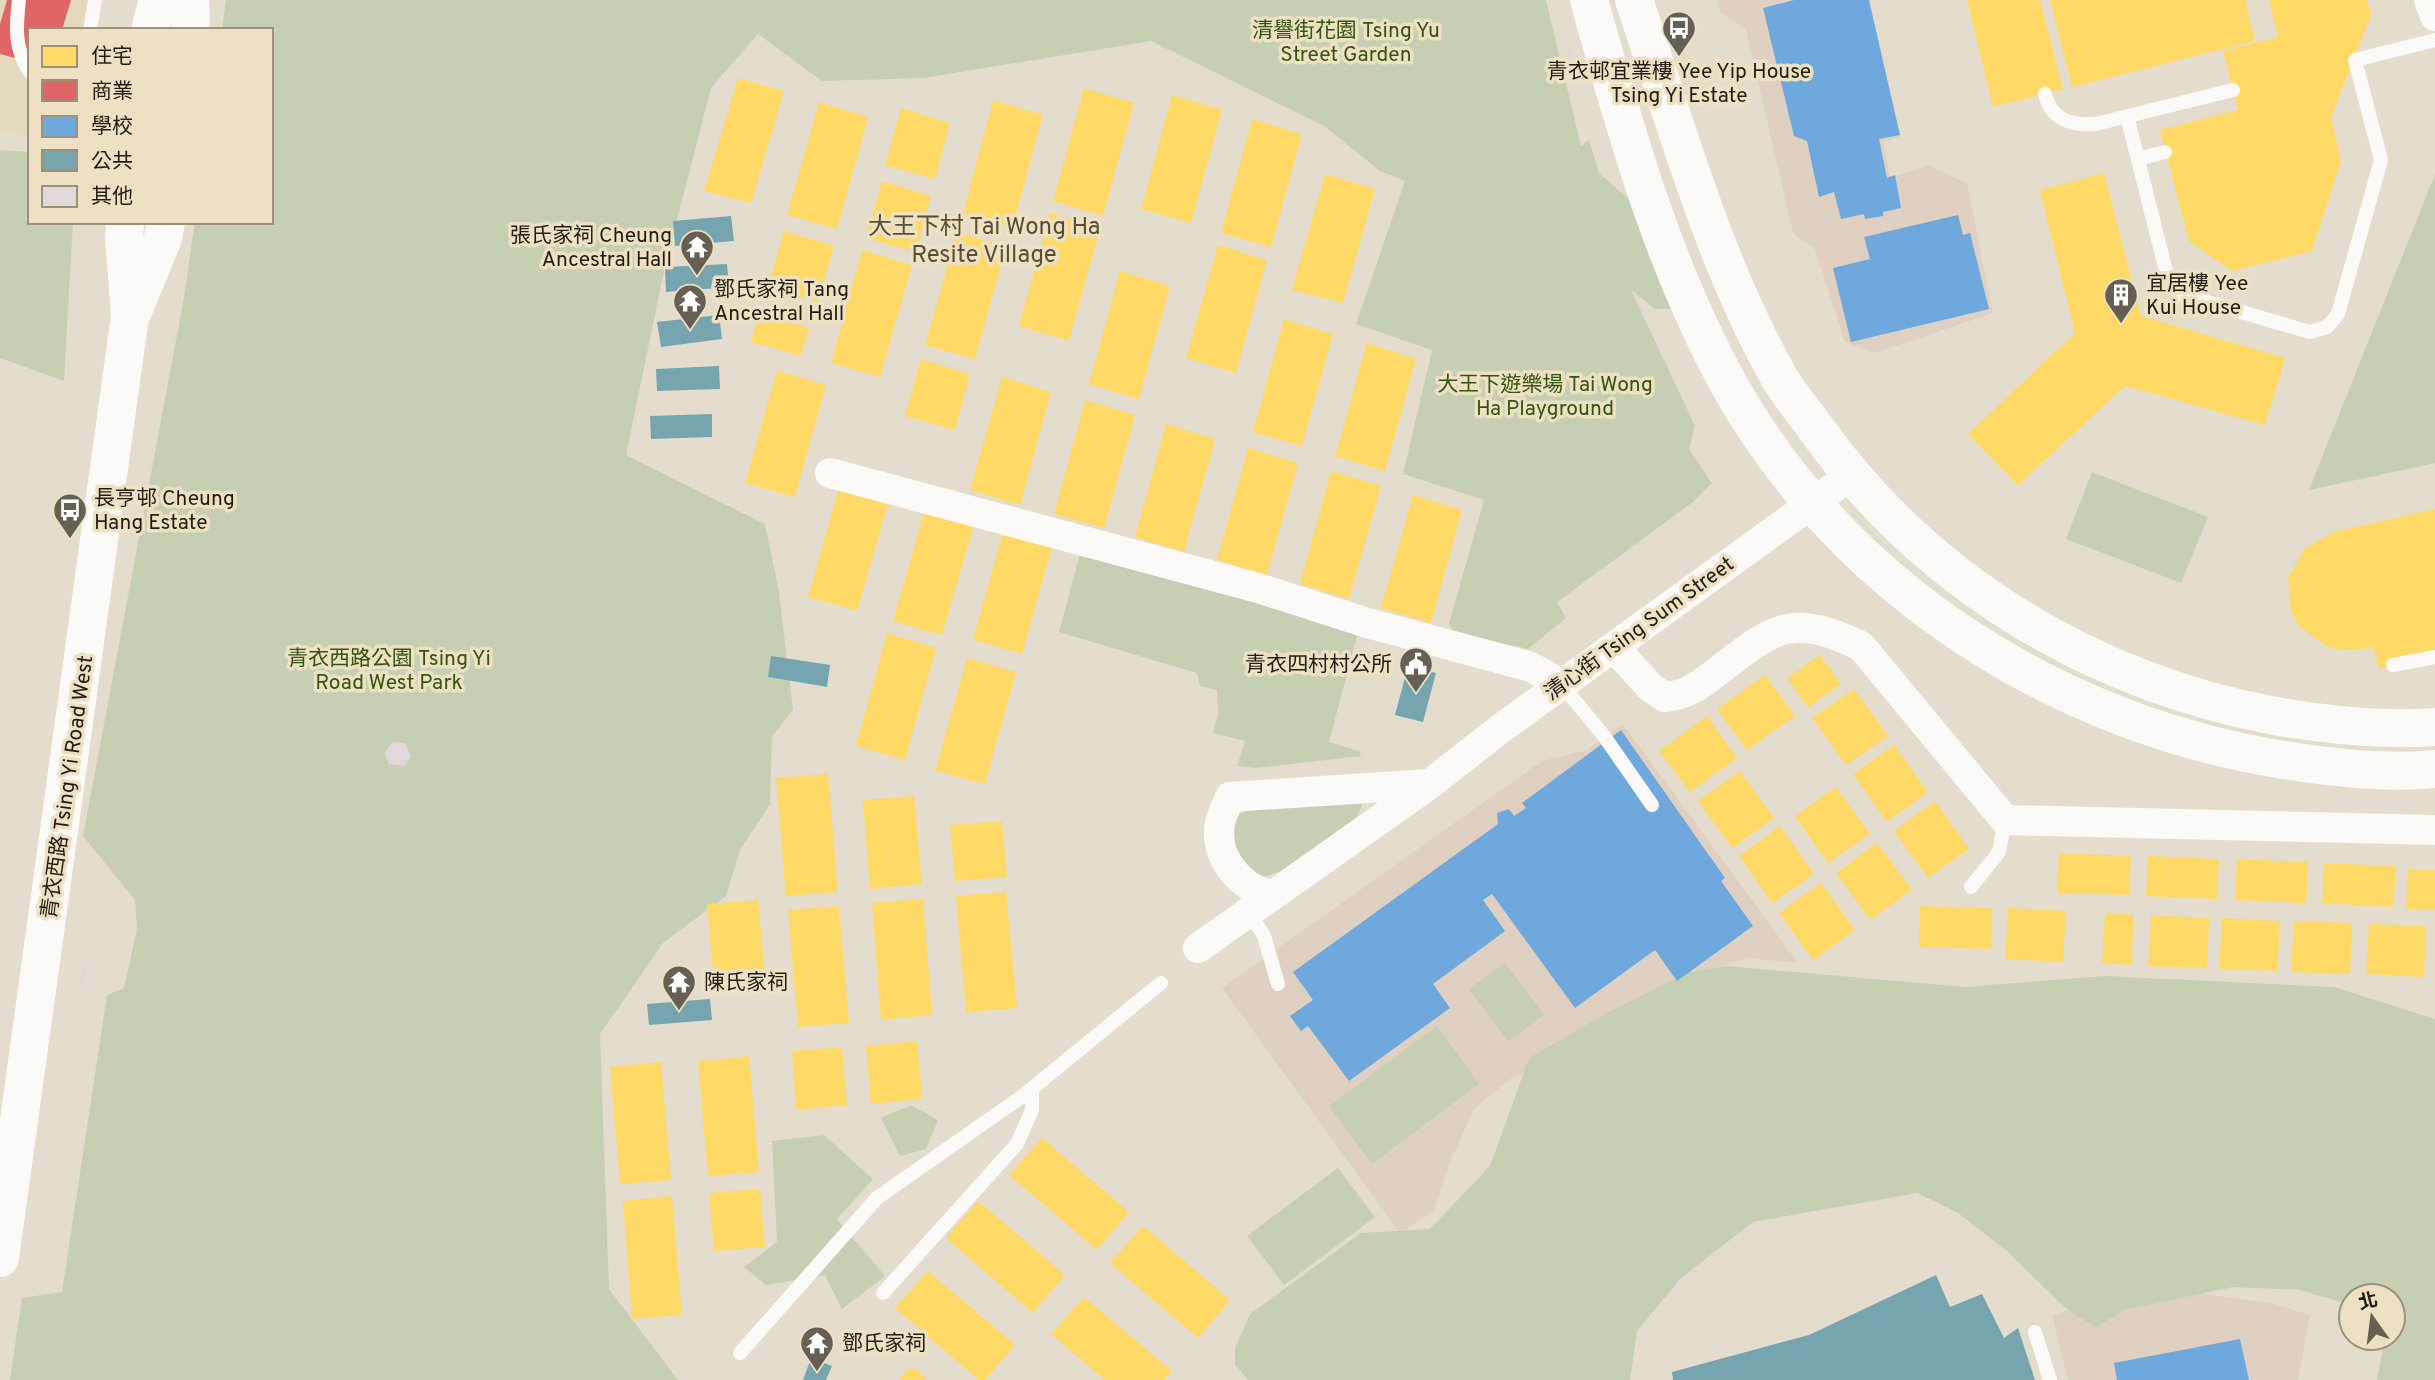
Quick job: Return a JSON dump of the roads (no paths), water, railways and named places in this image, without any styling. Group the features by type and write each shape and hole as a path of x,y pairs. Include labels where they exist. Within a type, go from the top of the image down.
{"main road":[{"path":"151,28 158,0"},
{"path":"190,0 191,28"},
{"path":"1589,0 1628,140 1679,281 1732,390 1769,446 1811,501 1857,549 1935,617 2015,669 2115,717 2223,751 2331,768 2435,769"},
{"path":"1634,0 1723,263 1780,379 1850,476 1910,538 1967,584 2049,638 2133,677 2224,706 2316,723 2435,727"},
{"name":"青衣西路 Tsing Yi Road West","path":"0,1258 51,908 130,316 125,224"},
{"name":"青衣西路 Tsing Yi Road West","path":"130,316 163,238 166,224"}],"street":[{"path":"2429,0 2435,16"},
{"path":"830,472 1258,588 1364,622 1531,667 1561,684"},
{"name":"清心街 Tsing Sum Street","path":"1198,948 1430,784 1561,684 1811,501 1850,476"},
{"path":"1614,647 1650,687 1665,697 1691,691 1773,632 1799,625 1828,630 1861,646 2005,820 2435,830"},
{"path":"1261,903 1227,860 1220,826 1230,797 1430,784"}],"lane":[{"path":"19,0 15,32 23,61 28,69"},
{"path":"90,28 95,0"},
{"path":"2127,116 2166,271 2183,295 2310,332 2327,327 2337,314 2381,160 2355,60 2435,40"},
{"path":"2045,94 2047,103 2058,118 2077,125 2127,116 2233,90"},
{"path":"2138,159 2165,152"},
{"path":"2393,665 2435,657"},
{"path":"1561,684 1604,736 1652,804"},
{"path":"1971,887 1999,852 2005,820"},
{"path":"1261,903 1264,936 1278,984"},
{"path":"740,1353 877,1198 1032,1088 1161,983"},
{"path":"883,1293 1017,1144 1032,1110 1032,1088"},
{"path":"2035,1332 2050,1380"}],"place":[{"name":"青衣邨宜業樓 Yee Yip House Tsing Yi Estate","path":"1679,58"},
{"name":"張氏家祠 Cheung Ancestral Hall","path":"697,277"},
{"name":"宜居樓 Yee Kui House","path":"2121,325"},
{"name":"鄧氏家祠 Tang Ancestral Hall","path":"690,331"},
{"name":"長亨邨 Cheung Hang Estate","path":"70,540"},
{"name":"青衣四村村公所","path":"1416,694"},
{"name":"陳氏家祠","path":"679,1012"},
{"name":"鄧氏家祠","path":"817,1373"}],"district":[{"name":"大王下村 Tai Wong Ha Resite Village","path":"984,240"}],"park label":[{"name":"清譽街花園 Tsing Yu Street Garden","path":"1346,42"},
{"name":"大王下遊樂場 Tai Wong Ha Playground","path":"1545,396"},
{"name":"青衣西路公園 Tsing Yi Road West Park","path":"389,670"}]}
